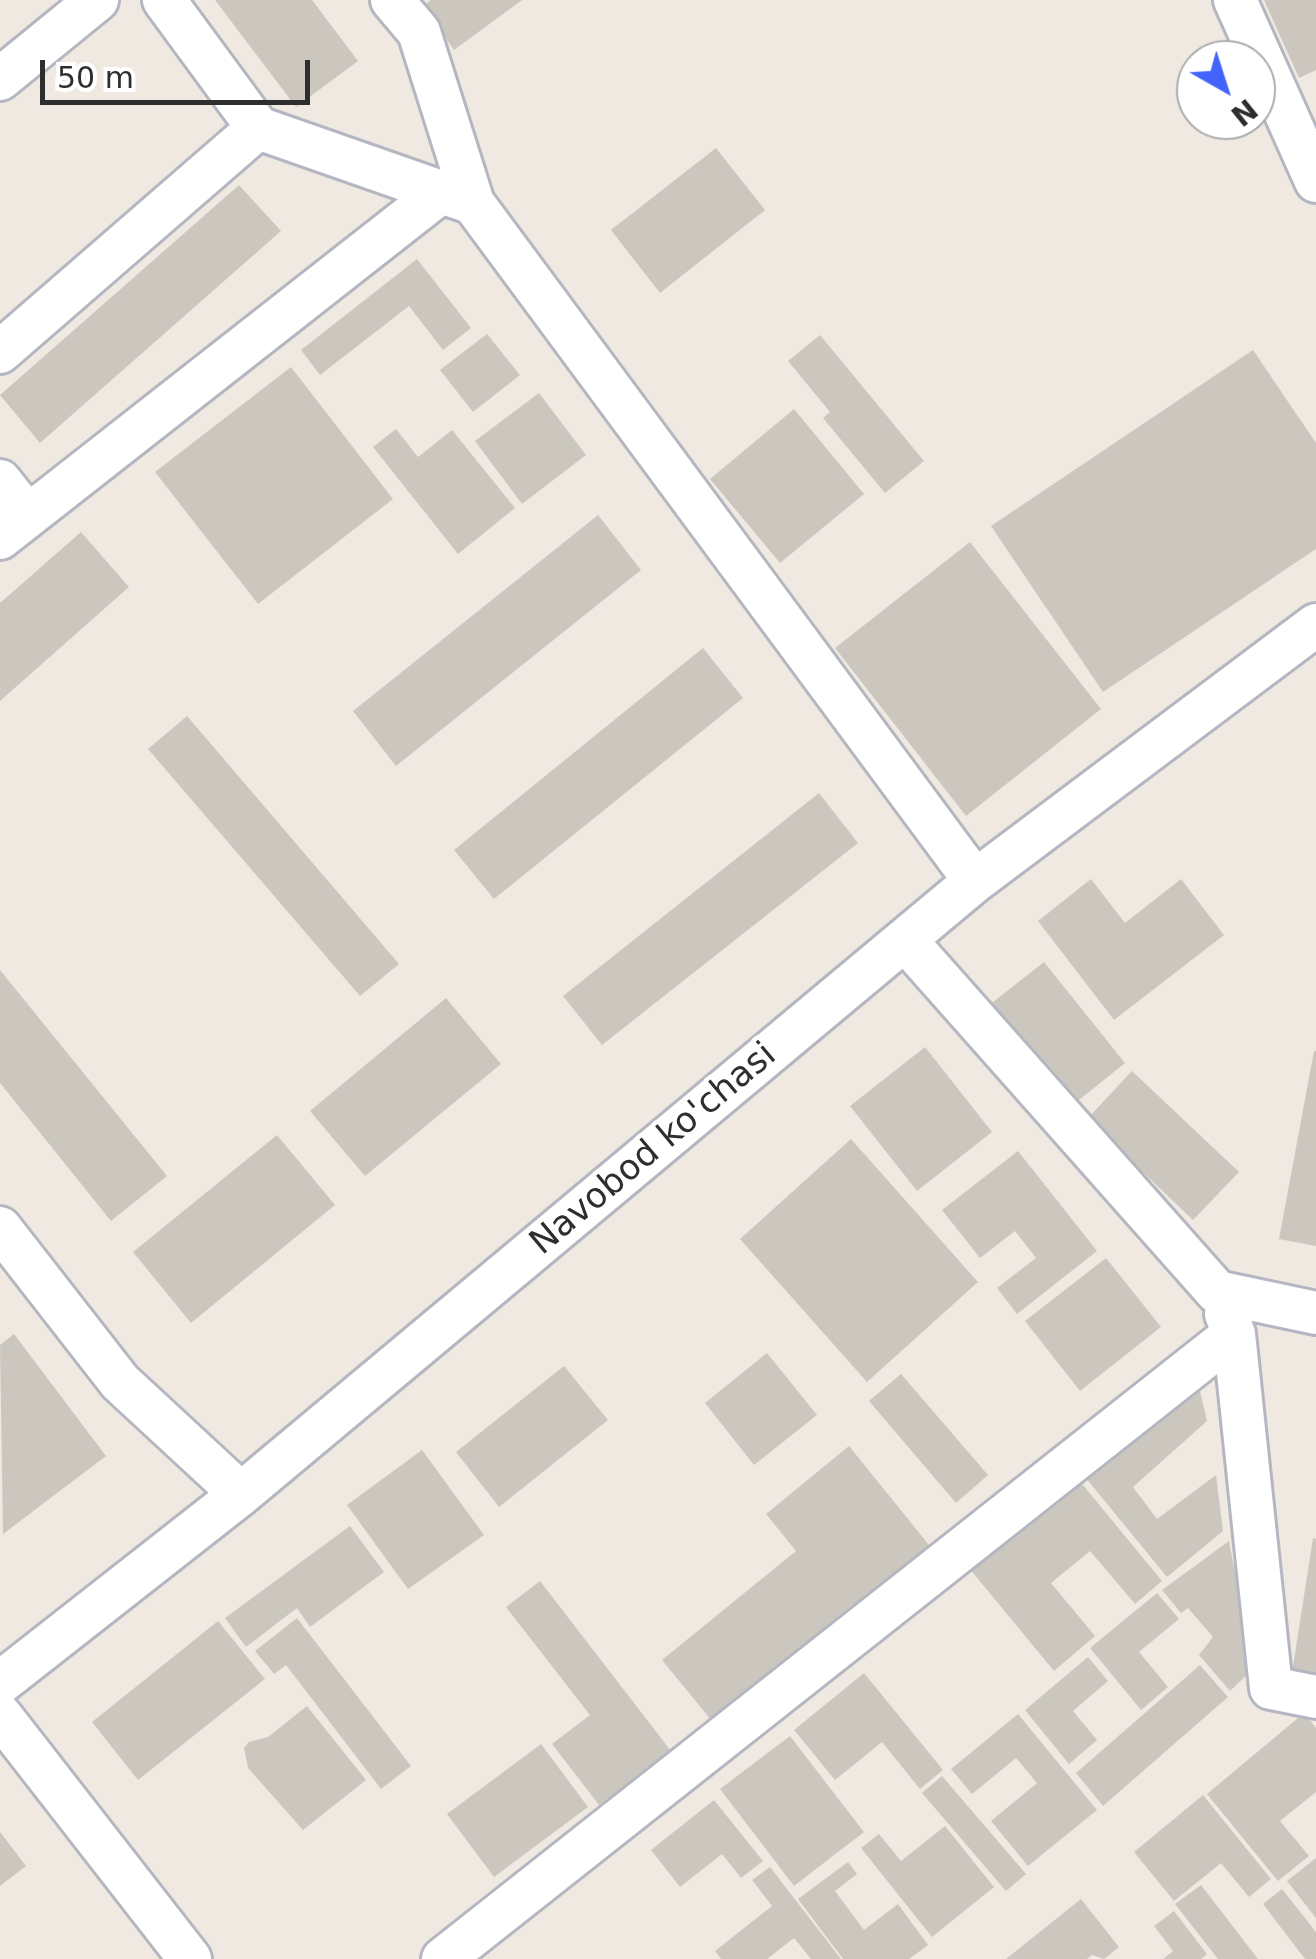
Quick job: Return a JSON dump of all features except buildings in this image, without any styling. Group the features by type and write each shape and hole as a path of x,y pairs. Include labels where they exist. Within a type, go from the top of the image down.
{"street":[{"path":"0,79 98,0"},
{"path":"164,0 258,128 457,198"},
{"path":"392,0 419,32 457,198 975,881"},
{"path":"1235,0 1316,181"},
{"path":"0,352 258,128"},
{"path":"0,482 14,527 457,198"},
{"name":"Navobod ko'chasi","path":"0,1683 240,1494 975,881 1316,625"},
{"path":"906,941 1216,1292 1234,1334 1270,1688 1316,1697"},
{"path":"0,1228 120,1382 240,1494"},
{"path":"1216,1292 1316,1313"},
{"path":"443,1959 1234,1334"},
{"path":"0,1714 190,1959"}]}
